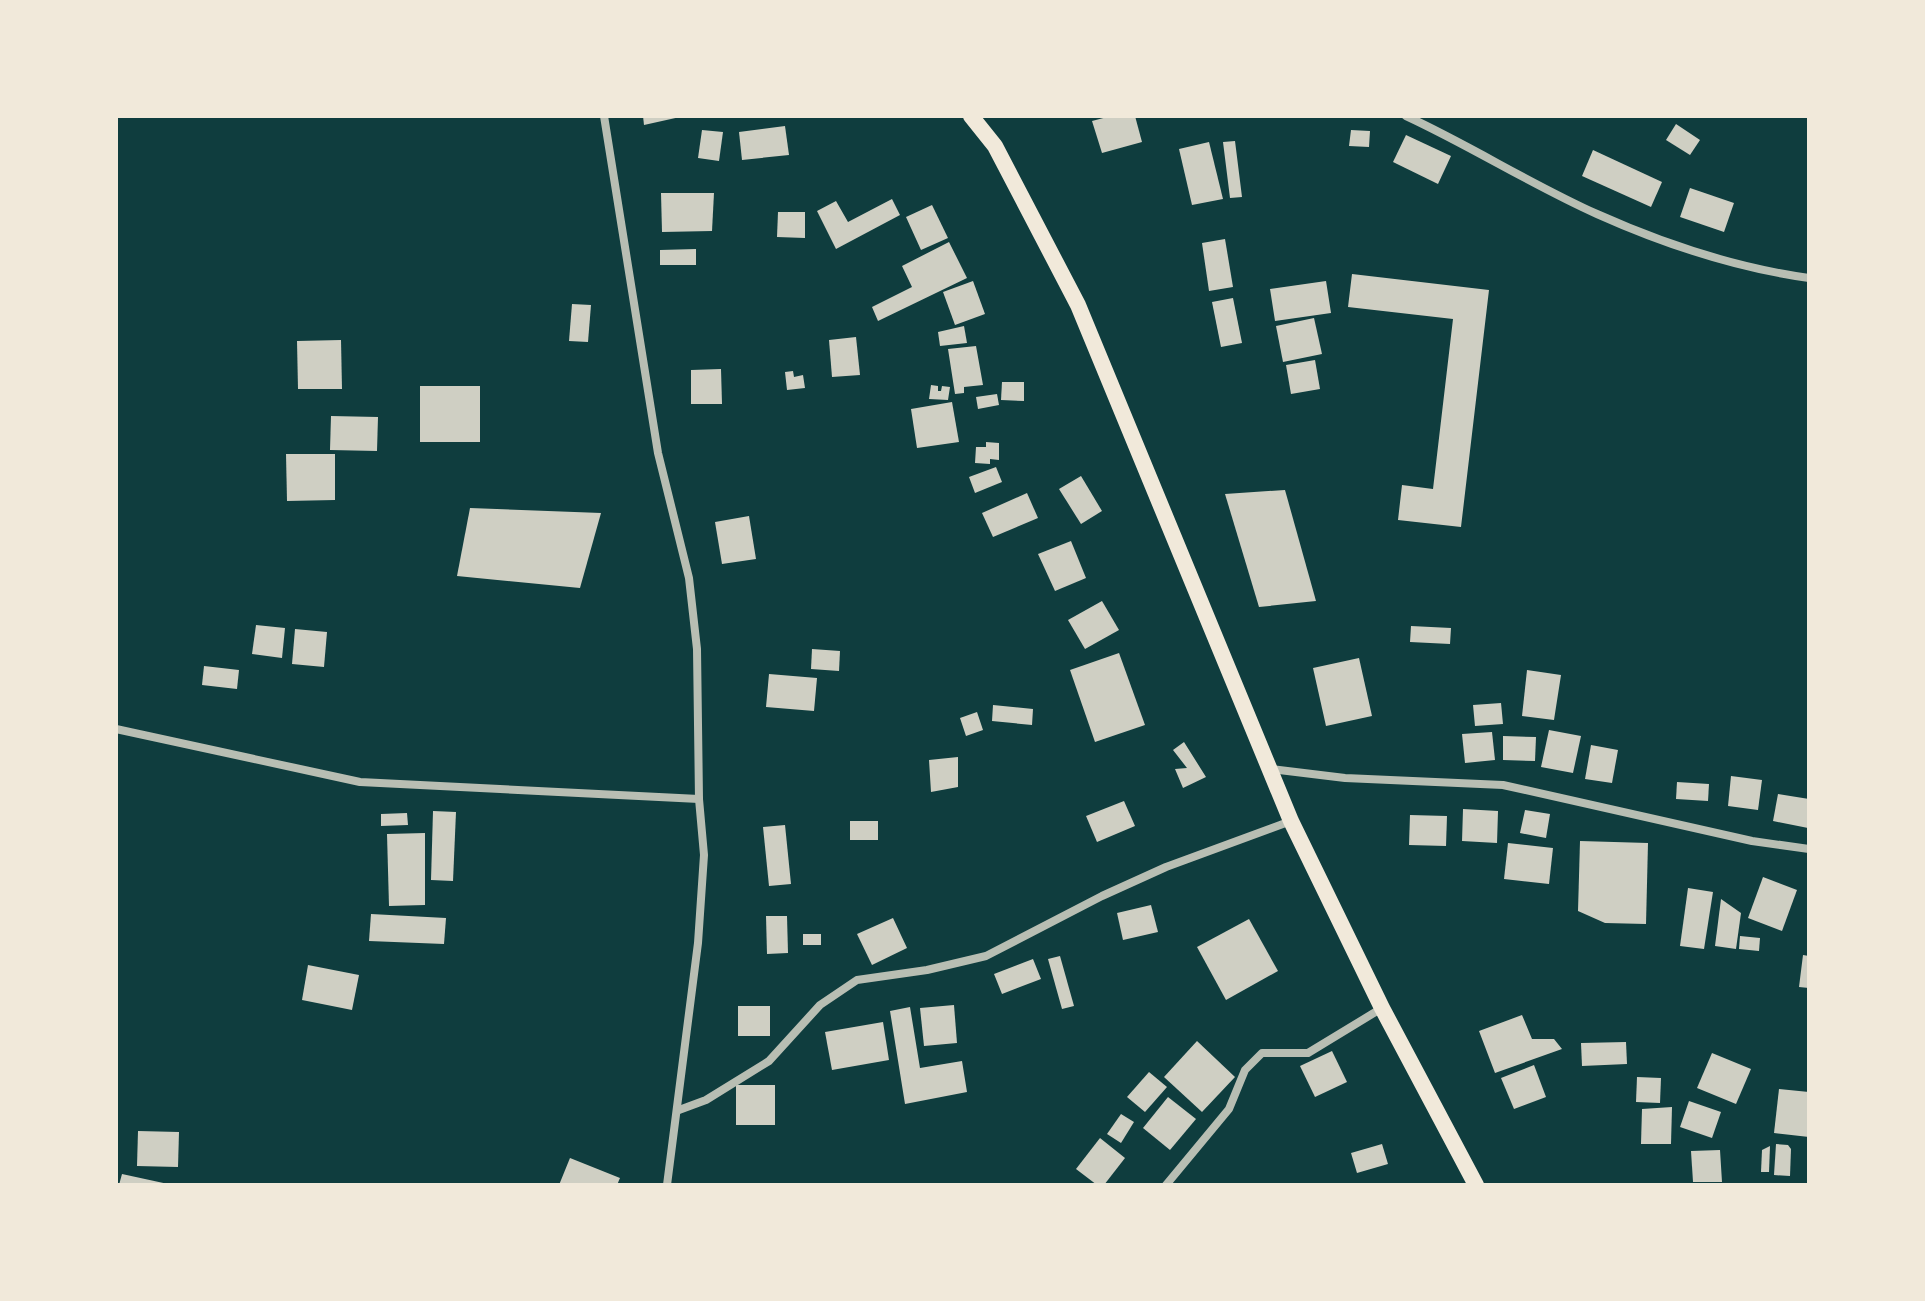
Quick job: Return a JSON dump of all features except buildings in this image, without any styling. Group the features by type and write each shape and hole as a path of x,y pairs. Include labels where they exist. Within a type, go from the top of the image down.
{"main road":[{"path":"971,116 995,146 1078,305 1291,821 1382,1008 1476,1185"}],"street":[{"path":"604,116 658,453 689,578 697,649 699,799 704,855 698,943 667,1185"},
{"path":"1406,116 1597,214 1666,241 1768,273 1809,278"},
{"path":"116,729 360,782 699,799"},
{"path":"1271,769 1345,778 1503,785 1752,841 1809,849"},
{"path":"679,1110 706,1100 769,1061 820,1005 857,980 927,970 986,956 1166,867 1291,821"},
{"path":"1166,1185 1229,1109 1245,1070 1262,1053 1308,1053 1382,1008"}]}
